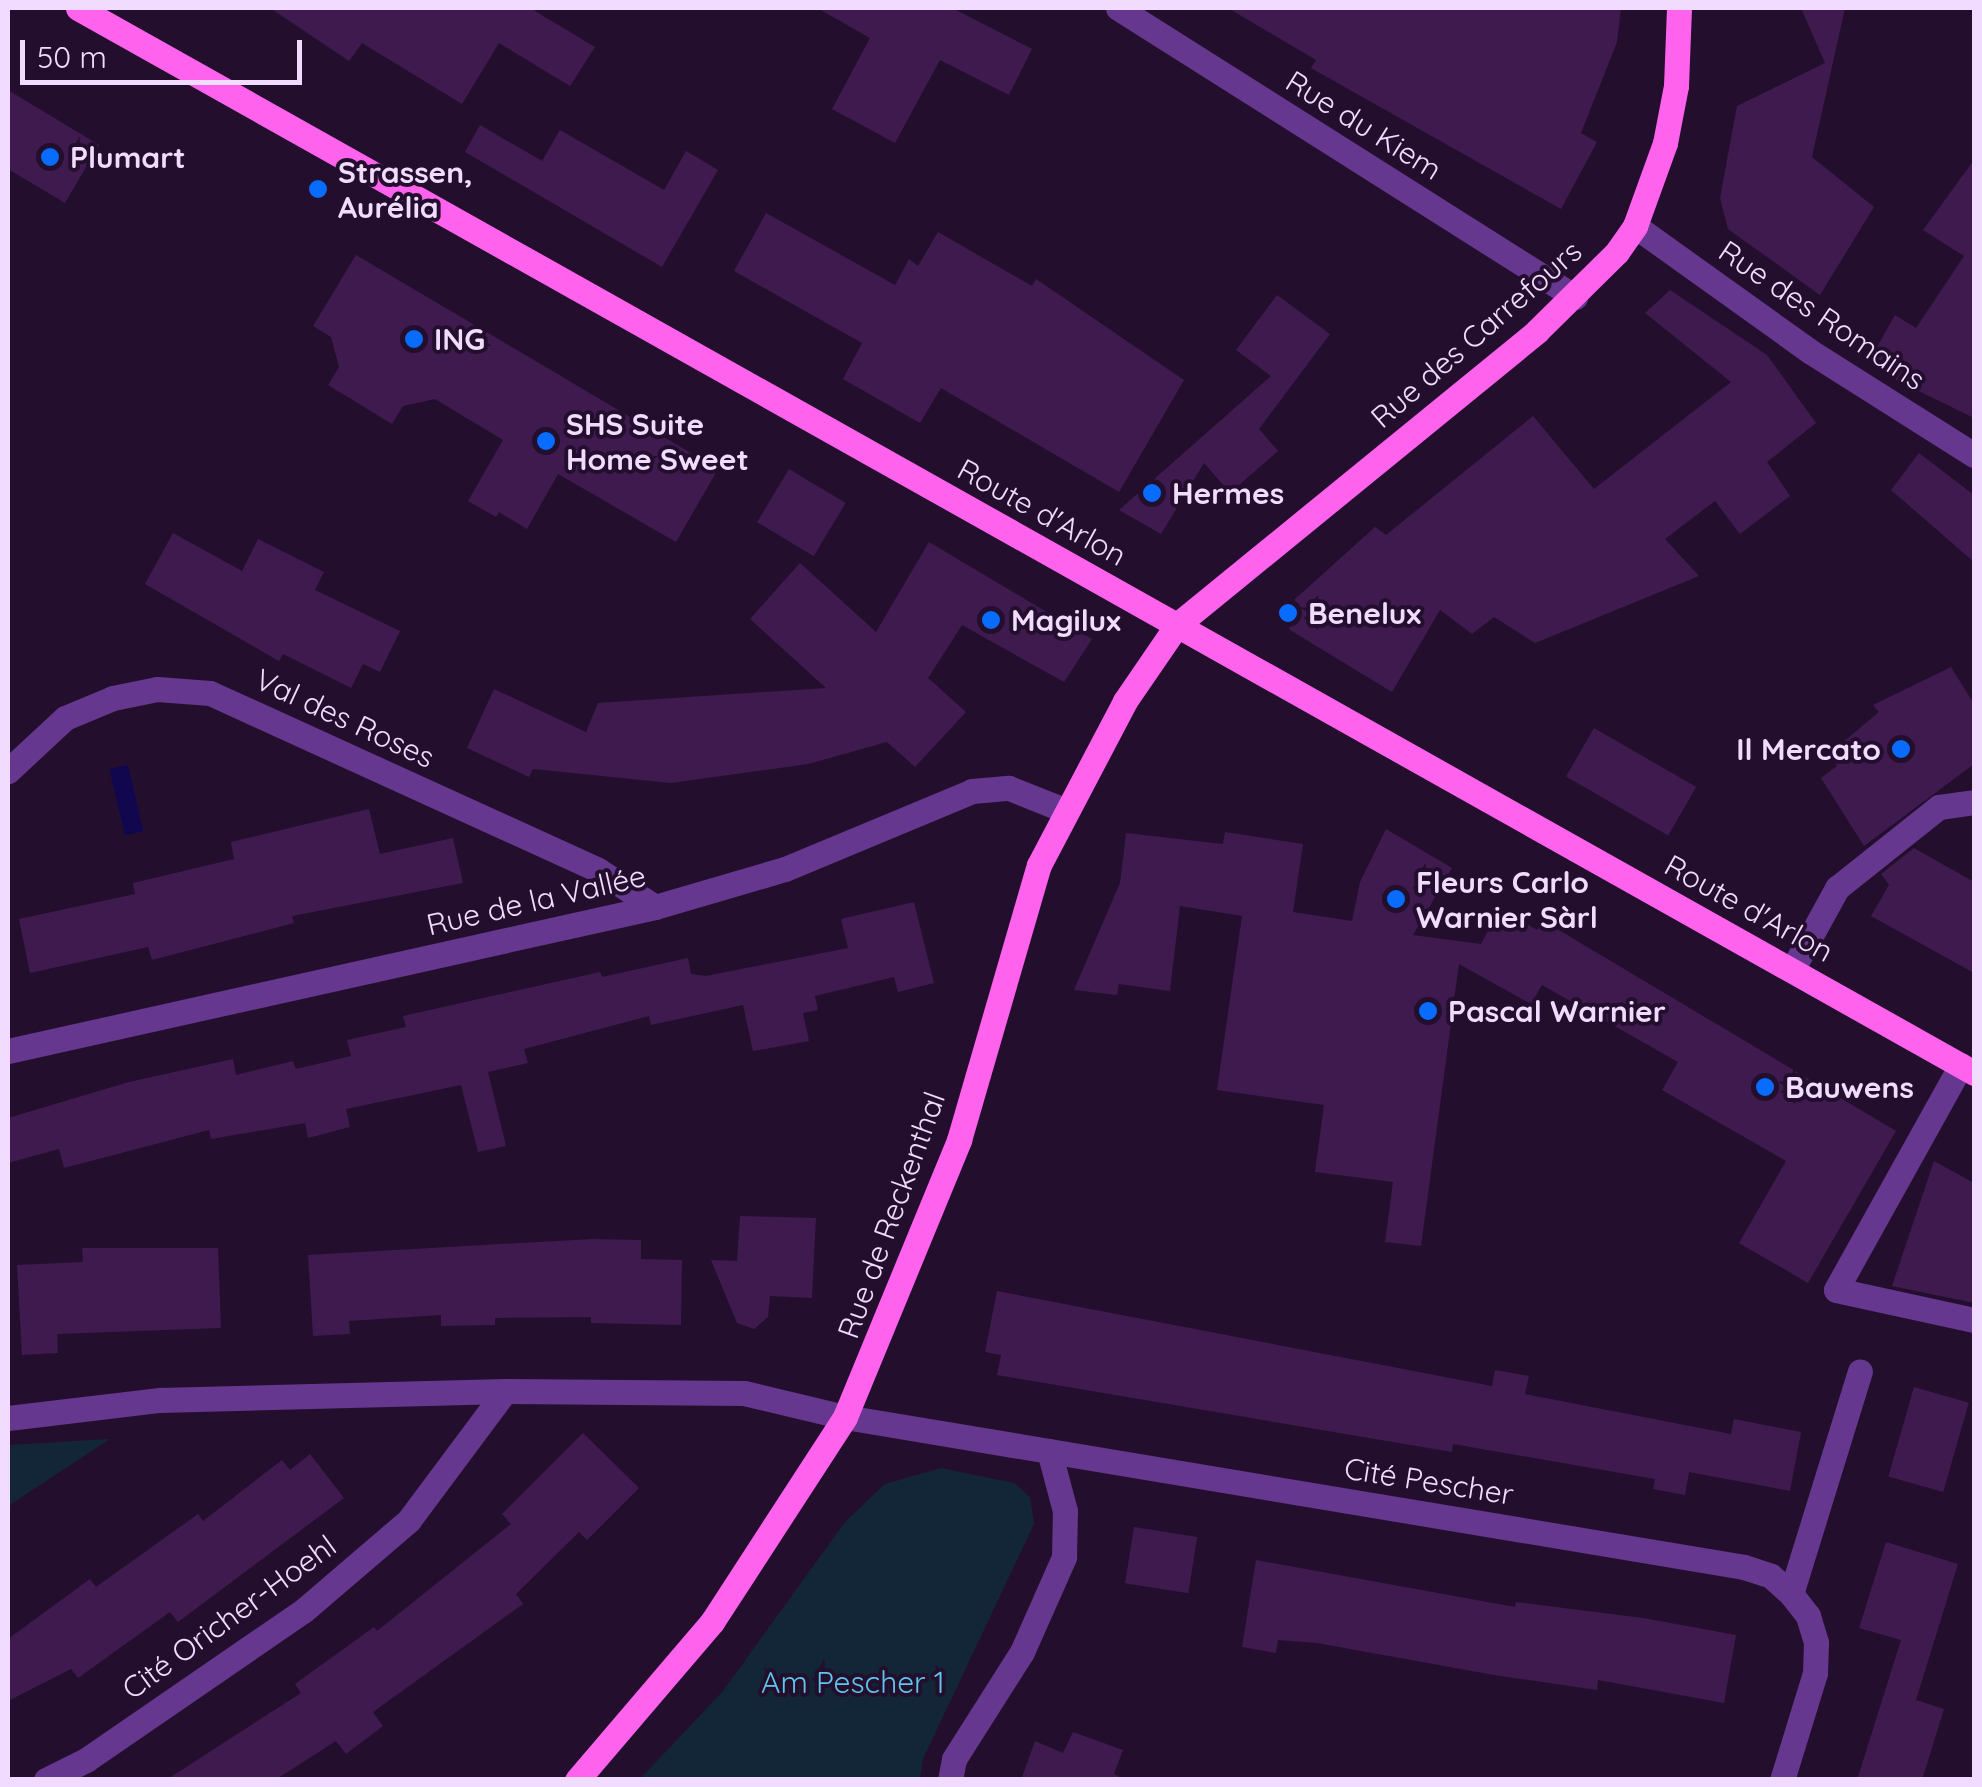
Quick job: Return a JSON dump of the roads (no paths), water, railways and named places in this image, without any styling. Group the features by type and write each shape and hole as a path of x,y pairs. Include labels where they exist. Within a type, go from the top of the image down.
{"main road":[{"name":"Route d'Arlon","path":"78,8 1968,1069"},
{"name":"Rue des Carrefours","path":"1177,624 1575,298 1635,226 1671,119 1679,8"},
{"name":"Rue de Reckenthal","path":"578,1780 712,1622 845,1417 959,1140 999,986 1064,810 1177,624"}],"street":[{"name":"Rue du Kiem","path":"1118,8 1575,298"},
{"name":"Rue des Romains","path":"1635,226 1810,352 1974,456"},
{"name":"Val des Roses","path":"8,771 65,718 113,698 158,689 210,693 598,870 655,907"},
{"name":"Rue de la Vallée","path":"8,1051 655,907 786,870 972,790 1008,788 1064,810"},
{"path":"1792,970 1837,888 1938,807 1974,802"},
{"path":"1968,1069 1836,1290 1974,1320"},
{"path":"1791,1594 1860,1370"},
{"path":"8,1418 160,1400 505,1391 744,1394 845,1417"},
{"name":"Cité Oricher-Hoehl","path":"46,1780 86,1760 303,1611 410,1520 505,1391"},
{"name":"Cité Pescher","path":"845,1417 1744,1566 1771,1576 1808,1616 1816,1644 1815,1673 1782,1780"},
{"path":"950,1780 954,1759 1022,1652 1064,1556 1066,1512 1049,1451"}],"place":[{"name":"Plumart","path":"50,157"},
{"name":"Strassen, Aurélia","path":"318,189"},
{"name":"ING","path":"414,339"},
{"name":"SHS Suite Home Sweet","path":"546,441"},
{"name":"Hermes","path":"1152,493"},
{"name":"Benelux","path":"1288,613"},
{"name":"Magilux","path":"991,620"},
{"name":"Il Mercato","path":"1901,749"},
{"name":"Fleurs Carlo Warnier Sàrl","path":"1396,899"},
{"name":"Pascal Warnier","path":"1428,1011"},
{"name":"Bauwens","path":"1765,1087"}],"park label":[{"name":"Am Pescher 1","path":"853,1682"}]}
